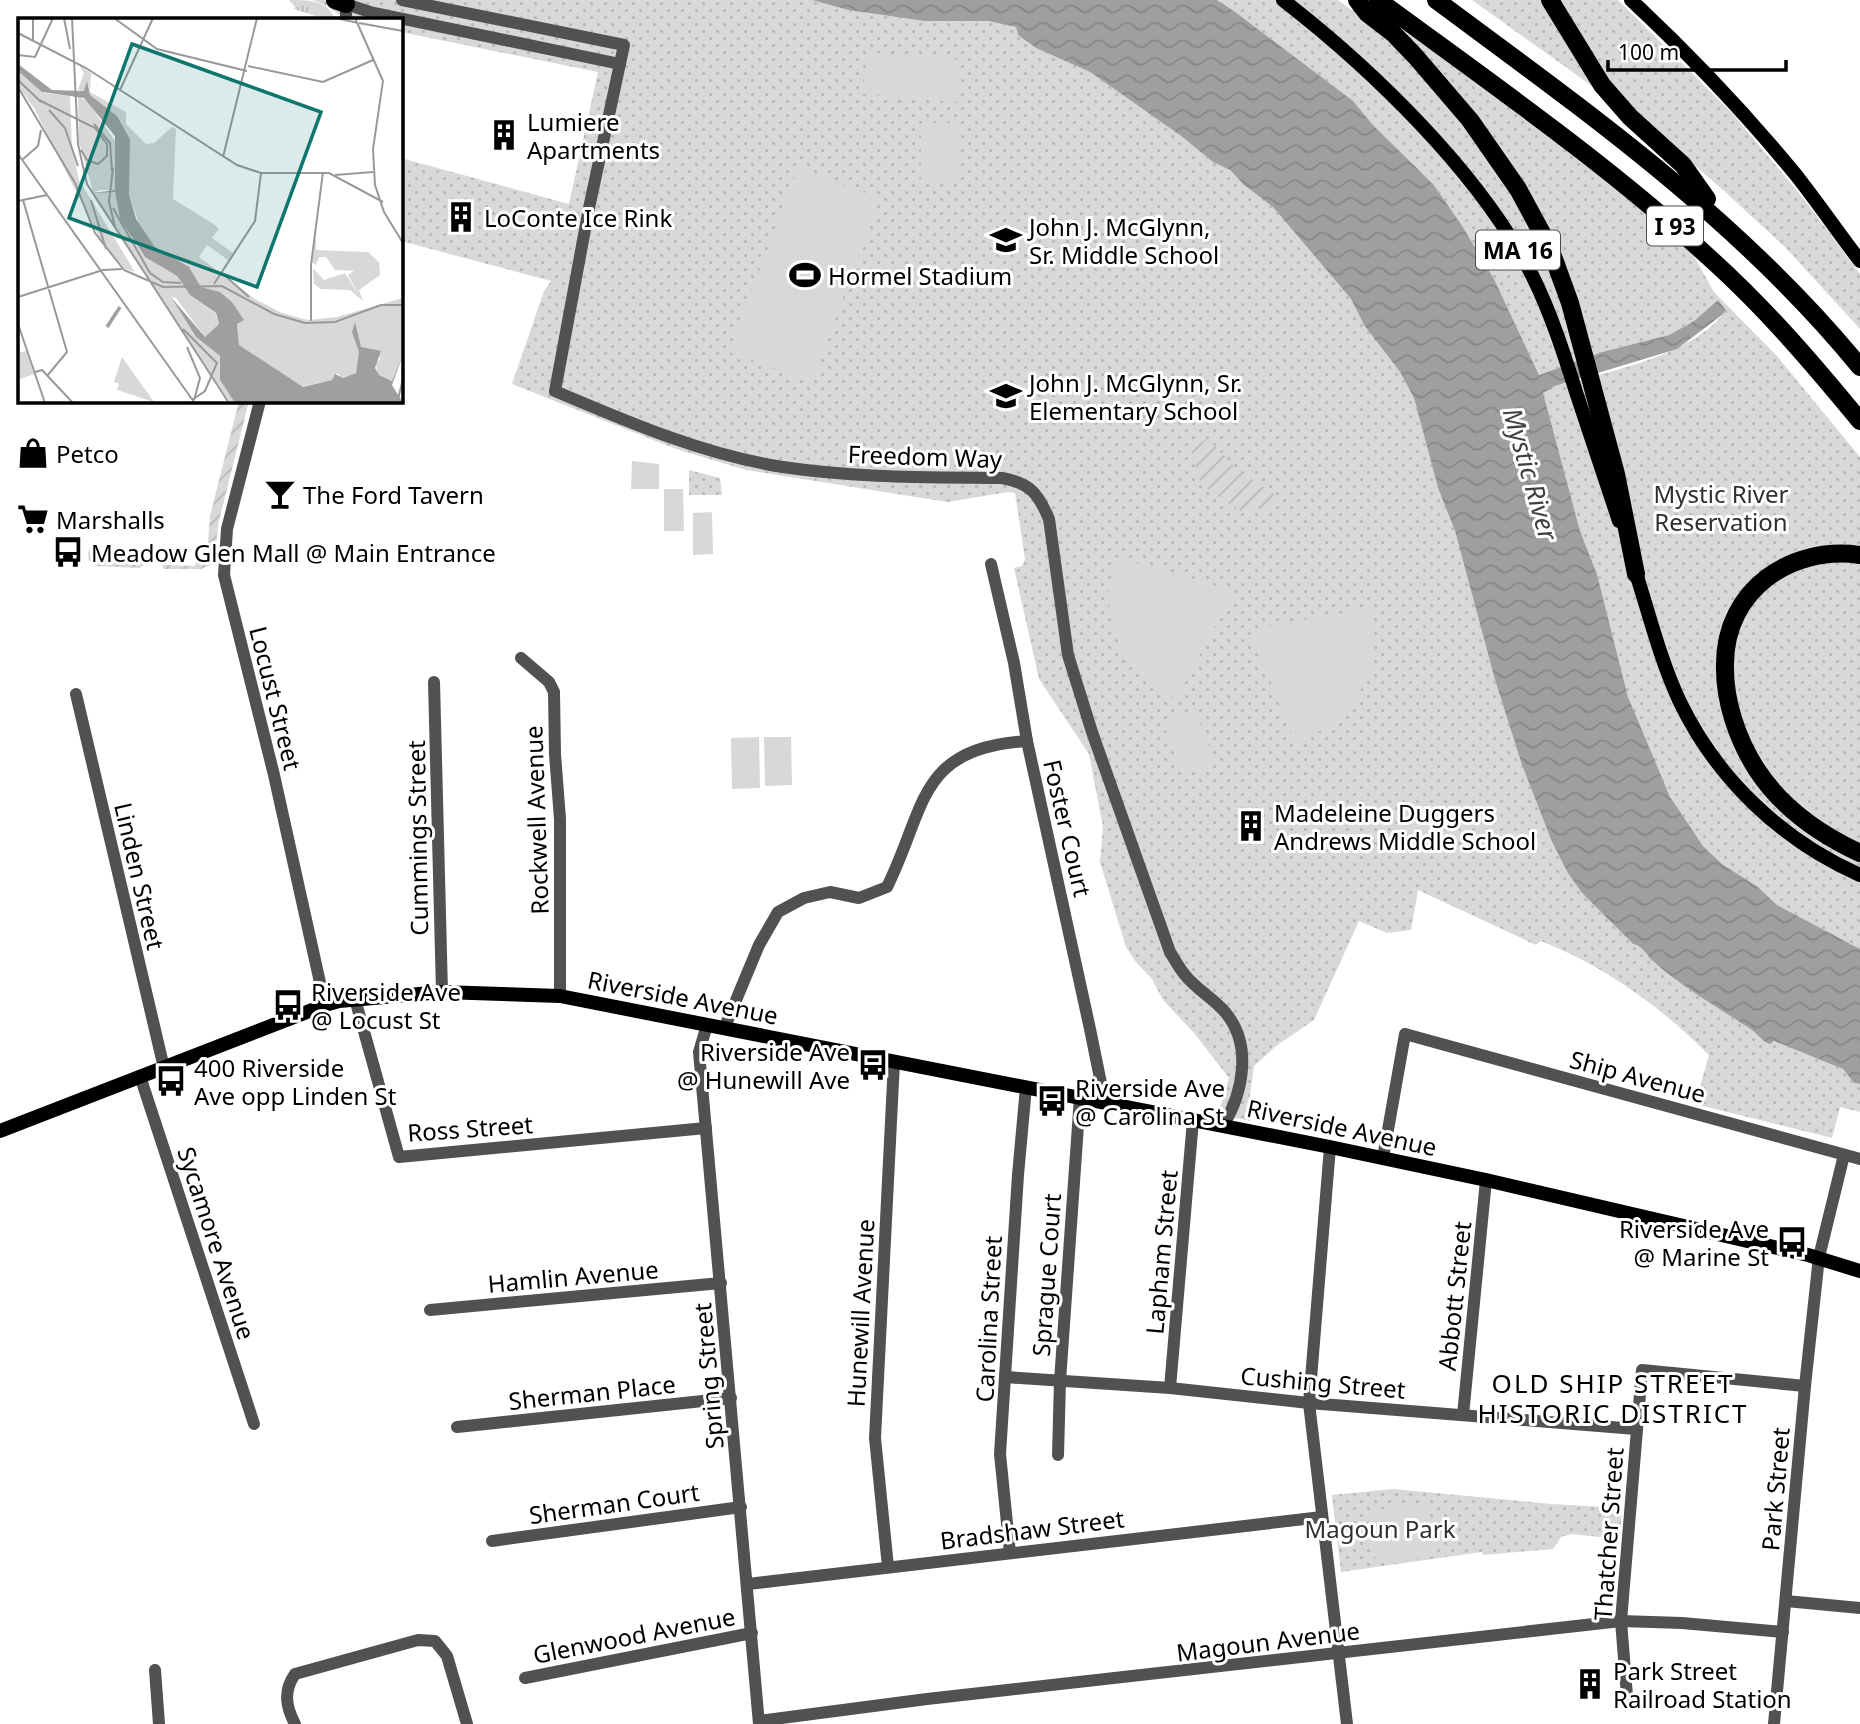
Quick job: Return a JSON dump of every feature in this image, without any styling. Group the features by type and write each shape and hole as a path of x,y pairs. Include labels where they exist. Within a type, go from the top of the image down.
{"highway":[{"path":"1357,0 1367,13 1403,44 1447,92 1497,157 1540,228 1570,303 1616,474 1636,574"},
{"name":"I 93","path":"1378,0 1583,152 1683,233 1775,322 1860,421"},
{"name":"I 93","path":"1436,0 1634,147 1725,225 1795,294 1860,367"},
{"path":"1550,0 1602,85 1630,117 1683,165 1725,225"},
{"path":"1860,555 1814,555 1782,567 1766,578 1743,604 1734,620 1725,661 1729,703 1741,738 1758,771 1781,799 1808,824 1860,853"}],"main road":[{"name":"MA 16","path":"1283,0 1331,39 1412,116 1468,182 1514,244 1540,292 1556,332 1671,680 1690,721 1713,757 1740,790 1774,823 1813,850 1860,875"},
{"path":"1631,0 1708,76 1768,141 1860,261"},
{"name":"Riverside Avenue","path":"0,1130 325,1005 355,999 442,992 560,996 1383,1158 1819,1258 1860,1271"}],"street":[{"name":"Freedom Way","path":"402,0 624,45 589,208 555,391 694,446 781,467 859,476 1002,478 1021,482 1033,491 1049,519 1062,624 1081,698 1170,952 1185,976 1227,1015 1240,1042 1240,1085 1235,1105 1223,1126"},
{"path":"349,7 401,18"},
{"path":"402,18 620,64"},
{"name":"Locust Street","path":"260,402 229,517 224,575 275,782 325,1005"},
{"name":"Foster Court","path":"991,564 1090,1029 1101,1087 1101,1101"},
{"name":"Rockwell Avenue","path":"521,658 549,682 554,692 560,819 560,996"},
{"name":"Cummings Street","path":"434,682 442,992"},
{"name":"Linden Street","path":"76,694 163,1068"},
{"path":"724,1029 759,945 778,912 804,898 830,892 859,898 887,887 931,784 947,765 973,751 999,743 1027,741"},
{"name":"Ross Street","path":"355,999 399,1157 706,1128"},
{"name":"Spring Street","path":"707,1025 699,1052 759,1722"},
{"name":"Ship Avenue","path":"1383,1158 1405,1034 1860,1159"},
{"name":"Hunewill Avenue","path":"888,1567 876,1438 894,1062"},
{"name":"Sycamore Avenue","path":"140,1076 254,1424"},
{"name":"Carolina Street","path":"1010,1553 1000,1467 1017,1175 1026,1087"},
{"name":"Sprague Court","path":"1058,1455 1060,1381 1080,1097"},
{"name":"Lapham Street","path":"1170,1388 1193,1120"},
{"path":"1330,1147 1309,1402 1346,1724"},
{"name":"Park Street","path":"1774,1724 1819,1258 1844,1155"},
{"name":"Abbott Street","path":"1463,1415 1486,1180"},
{"name":"Hamlin Avenue","path":"430,1310 721,1283"},
{"name":"Thatcher Street","path":"1627,1696 1621,1622 1642,1370 1805,1386"},
{"name":"Cushing Street","path":"1005,1377 1170,1388 1636,1429"},
{"name":"Sherman Place","path":"457,1427 731,1398"},
{"name":"Sherman Court","path":"492,1541 741,1507"},
{"name":"Bradshaw Street","path":"748,1584 1322,1517"},
{"path":"1786,1601 1860,1608"},
{"name":"Magoun Avenue","path":"759,1722 927,1699 1621,1622 1682,1623 1783,1632"},
{"name":"Glenwood Avenue","path":"525,1678 752,1633"},
{"path":"295,1724 289,1712 287,1696 288,1686 295,1674 418,1640 435,1641 447,1656 467,1724"},
{"path":"155,1670 159,1724"}],"green space":[{"path":"289,0 310,1 328,8 334,18 322,18 294,9"},
{"path":"313,0 812,0 848,10 924,21 988,21 1016,27 1018,35 1036,48 1090,72 1213,162 1230,170 1244,185 1273,207 1351,299 1364,325 1400,372 1414,398 1438,488 1455,531 1495,680 1522,765 1552,842 1582,893 1633,944 1644,949 1647,955 1673,976 1750,1028 1761,1039 1774,1041 1843,1069 1854,1083 1860,1084 1860,1112 1840,1107 1832,1138 1695,1104 1709,1055 1651,1004 1610,976 1565,951 1541,941 1536,945 1418,890 1411,930 1387,933 1359,921 1314,1020 1276,1046 1254,1066 1248,1111 1251,1121 1210,1113 1221,1105 1229,1078 1194,1033 1163,1000 1152,979 1126,947 1100,862 1103,827 1089,754 1039,679 1014,568 1022,566 1025,559 1015,493 947,502 746,470 676,449 512,384 544,291 551,281 402,241 402,158 569,204 598,72 402,32 402,18 344,18"},
{"name":"Mystic River Reservation","path":"1217,0 1338,0 1350,9 1382,17 1463,69 1585,161 1690,249 1714,292 1777,356 1860,457 1860,949 1777,905 1758,887 1722,864 1703,846 1676,808 1656,769 1628,697 1597,574 1580,531 1545,407 1542,392 1648,360 1672,350 1712,326 1726,310 1718,300 1694,321 1669,335 1602,352 1539,375 1494,279 1433,184 1352,101"},
{"path":"1472,0 1618,0 1731,112 1804,199 1860,274 1860,329 1785,247 1680,153"},
{"path":"867,52 961,60 958,102 863,94"},
{"path":"921,123 960,123 960,181 921,182"},
{"name":"Hormel Stadium","path":"798,168 880,198 812,382 729,352"},
{"path":"239,402 249,402 218,525 215,561 201,569 164,569 163,555 166,557 166,565 195,566 196,556 207,554 210,516"},
{"path":"1208,438 1235,468 1277,496 1264,511 1256,507 1253,511 1247,508 1244,513 1212,493 1195,475 1200,471 1192,462 1197,459 1190,450"},
{"path":"632,461 659,464 659,489 631,489"},
{"path":"689,470 720,478 722,495 689,495"},
{"path":"664,489 683,489 684,531 664,531"},
{"path":"712,512 713,554 693,555 693,513"},
{"path":"90,549 92,560 141,563 143,553 146,556 145,564 140,568 96,566 89,561"},
{"path":"1116,557 1227,589 1230,599 1176,699 1140,673 1118,640 1111,620 1109,600"},
{"path":"1371,608 1374,653 1360,690 1349,706 1334,720 1296,744 1252,636 1259,628"},
{"path":"1195,709 1215,764 1182,776 1163,721"},
{"path":"759,737 760,788 732,789 731,738"},
{"path":"764,737 791,737 792,785 765,786"},
{"name":"Magoun Park","path":"1393,1489 1622,1508 1620,1539 1571,1534 1561,1537 1553,1549 1483,1555 1482,1552 1341,1572 1332,1495"},
{"path":"1428,1503 1436,1556 1376,1563 1368,1511"}],"water":[{"name":"Mystic River","path":"812,0 1217,0 1353,101 1373,125 1433,184 1494,279 1539,375 1602,352 1669,335 1694,321 1718,300 1726,310 1722,315 1677,349 1555,386 1543,393 1580,531 1597,574 1628,697 1670,797 1703,846 1722,864 1758,887 1777,905 1860,949 1860,1084 1854,1083 1843,1069 1774,1041 1767,1043 1676,979 1633,944 1582,893 1568,873 1552,842 1522,765 1495,680 1455,531 1438,488 1414,398 1400,372 1364,325 1351,299 1273,207 1244,185 1230,170 1213,162 1090,72 1036,48 1018,35 1016,27 988,21 924,21 848,10"}],"place":[{"name":"Lumiere Apartments","path":"504,135"},
{"name":"LoConte Ice Rink","path":"461,217"},
{"name":"John J. McGlynn, Sr. Middle School","path":"1006,240"},
{"name":"Hormel Stadium","path":"805,275"},
{"name":"John J. McGlynn, Sr. Elementary School","path":"1006,396"},
{"name":"Petco","path":"33,453"},
{"name":"The Ford Tavern","path":"280,494"},
{"name":"Marshalls","path":"33,519"},
{"name":"Meadow Glen Mall @ Main Entrance","path":"68,552"},
{"name":"Madeleine Duggers Andrews Middle School","path":"1251,826"},
{"name":"Riverside Ave @ Locust St","path":"288,1005"},
{"name":"Riverside Ave @ Hunewill Ave","path":"873,1065"},
{"name":"400 Riverside Ave opp Linden St","path":"171,1081"},
{"name":"Riverside Ave @ Carolina St","path":"1052,1101"},
{"name":"Riverside Ave @ Marine St","path":"1792,1242"},
{"name":"Park Street Railroad Station","path":"1590,1684"}],"district":[{"name":"OLD SHIP STREET HISTORIC DISTRICT","path":"1613,1398"}]}
